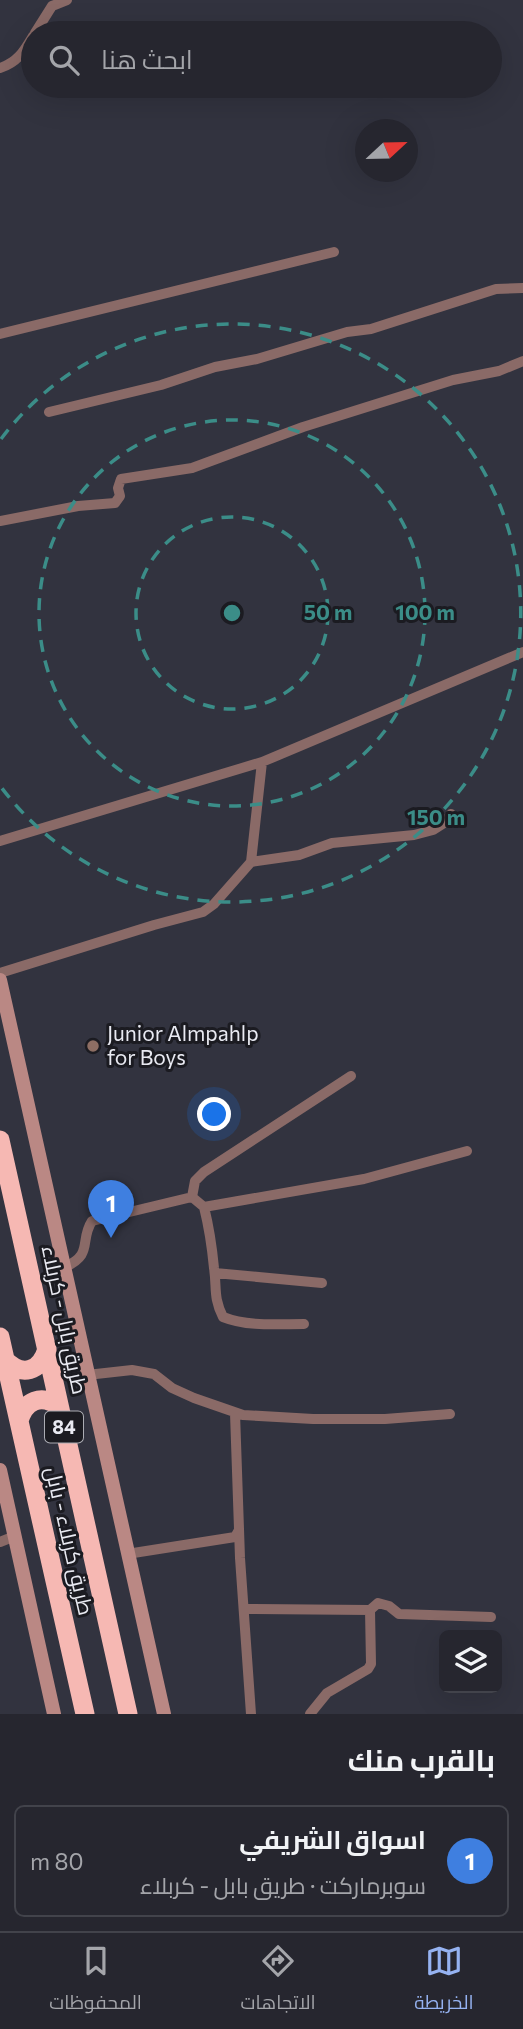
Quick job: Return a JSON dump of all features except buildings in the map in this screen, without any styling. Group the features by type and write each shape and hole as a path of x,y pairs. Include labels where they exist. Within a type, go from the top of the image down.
{"highway":[{"name":"طريق بابل - كربلاء","path":"0,1140 128,1714"},
{"name":"طريق كربلاء - بابل","path":"0,1337 85,1714"},
{"path":"5,1360 13,1368 36,1368 44,1360 47,1349"},
{"path":"19,1420 22,1410 29,1402 50,1400 59,1406"}],"main road":[{"path":"0,980 164,1714"},
{"path":"0,1470 54,1714"}],"street":[{"path":"41,21 50,3 67,0"},
{"path":"0,68 11,64 21,55"},
{"path":"0,334 334,252"},
{"path":"49,412 161,385 215,367 257,359 348,332 370,329 496,289 523,288"},
{"path":"0,521 78,506 115,503 120,496 118,488 121,479 192,468 303,427 453,380 499,371 523,361"},
{"path":"0,841 262,762 523,654"},
{"path":"251,862 262,762"},
{"path":"0,973 204,912 222,896 232,881 251,862 299,855 332,842 433,830 451,814"},
{"path":"192,1197 195,1181 204,1172 351,1076"},
{"path":"204,1207 364,1179 467,1151"},
{"path":"65,1267 77,1262 85,1251 87,1229 92,1222 192,1197"},
{"path":"192,1197 204,1207 211,1236 214,1293 223,1317 255,1324 304,1324"},
{"path":"215,1273 322,1283"},
{"path":"87,1375 132,1370 154,1374 172,1388 235,1413 313,1419 385,1419 450,1414"},
{"path":"235,1413 239,1530 251,1714"},
{"path":"127,1554 235,1537 239,1530"},
{"path":"0,1542 15,1536"},
{"path":"244,1609 370,1610 378,1603 389,1606 399,1614 491,1617"},
{"path":"310,1714 327,1693 368,1669 370,1610"}],"place":[{"name":"Junior Almpahlp for Boys","path":"93,1046"},
{"name":"اسواق الشريفي","path":"111,1238"}]}
